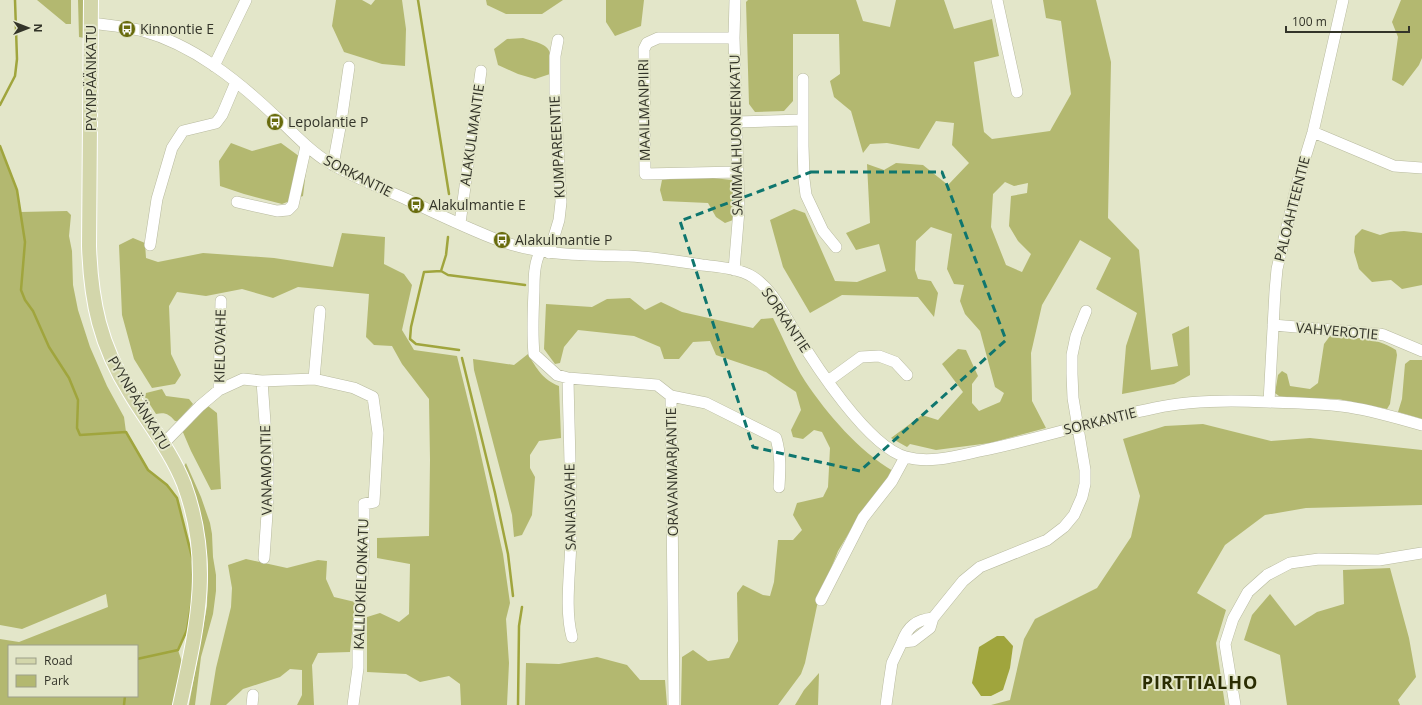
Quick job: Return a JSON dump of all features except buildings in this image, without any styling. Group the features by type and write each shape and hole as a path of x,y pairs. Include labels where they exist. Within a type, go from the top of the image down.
{"main road":[{"name":"PYYNPÄÄNKATU","path":"91,0 90,273 93,300 98,324 116,370 175,463 196,524 201,573 200,601 195,634 180,705"}],"street":[{"path":"214,66 246,0"},
{"name":"SAMMALHUONEENKATU","path":"734,270 739,210 734,38 735,0"},
{"path":"997,0 1018,92"},
{"name":"PALOAHTEENTIE","path":"1269,402 1275,291 1280,256 1313,132 1343,0"},
{"name":"SORKANTIE","path":"91,24 119,26 144,31 186,49 214,66 236,82 274,115 306,146 324,160 371,184 496,239 531,250 545,252 676,261 734,270 751,275 772,295 812,360 862,424 892,452 906,457 921,459 946,458 993,448 1153,408 1187,403 1238,401 1309,403 1354,408 1395,417 1422,425"},
{"name":"MAAILMANPIIRI","path":"734,38 658,38 647,43 644,49 645,174 738,172"},
{"name":"KUMPAREENTIE","path":"545,252 559,220 561,202 554,93 555,56 558,40"},
{"path":"333,165 342,122 349,67"},
{"name":"ALAKULMANTIE","path":"460,223 481,71"},
{"path":"804,79 804,179 806,195 823,231 836,247"},
{"path":"150,245 157,199 172,148 183,131 216,123 222,115 236,82"},
{"path":"736,122 803,120"},
{"path":"1313,132 1394,166 1422,168"},
{"path":"237,202 277,211 288,210 293,205 306,146"},
{"name":"ORAVANMARJANTIE","path":"545,252 536,260 532,330 534,354 557,375 568,378 657,385 670,396 674,705"},
{"name":"KIELOVAHE","path":"219,390 221,302"},
{"path":"314,379 320,311"},
{"path":"886,705 892,663 902,642 913,641 930,628 933,618 963,581 980,567 1047,540 1064,527 1074,515 1082,497 1085,484 1084,456 1073,398 1072,355 1076,336 1086,311"},
{"name":"VAHVEROTIE","path":"1273,325 1379,334 1422,351"},
{"path":"828,381 862,358 879,356 895,362 907,375"},
{"name":"SANIAISVAHE","path":"568,378 571,538 568,614 569,628 572,636"},
{"name":"KALLIOKIELONKATU","path":"163,444 200,406 219,390 243,379 262,381 314,379 354,388 374,397 378,433 374,502 364,504 364,547 358,641 358,668 353,705"},
{"name":"VANAMONTIE","path":"262,381 268,464 264,558"},
{"path":"670,396 706,403 776,438 780,452 779,487"},
{"path":"821,600 863,518 892,481 906,457"},
{"path":"1235,705 1225,644 1233,619 1248,592 1267,575 1290,563 1297,562 1319,559 1379,560 1422,553"}],"highlighted area":[{"path":"811,172 942,172 1006,340 860,471 753,447 680,221"}],"green space":[{"path":"37,0 71,0 71,24 66,24"},
{"path":"78,0 84,0 84,38 79,37"},
{"path":"336,0 362,0 371,5 375,0 402,0 406,29 405,66 382,64 344,52 332,26"},
{"path":"486,0 563,0 542,14 506,14 487,5"},
{"path":"606,0 644,0 641,26 615,36 606,22"},
{"path":"748,0 856,0 863,21 890,27 896,0 944,0 954,29 992,19 999,56 974,62 984,132 992,139 1050,131 1071,94 1061,21 1046,18 1043,0 1096,0 1111,62 1108,218 1139,250 1151,370 1178,366 1172,334 1189,326 1190,375 1174,384 1122,394 1126,346 1137,313 1096,289 1111,258 1080,240 1042,305 1031,353 1032,401 1046,428 990,443 936,450 910,444 907,447 891,438 922,415 938,420 963,392 942,364 958,349 966,350 978,376 972,384 972,403 979,411 1000,402 1004,393 995,387 980,331 965,314 960,301 964,285 954,284 947,269 952,234 931,227 916,241 915,270 918,279 931,281 938,293 934,317 918,297 842,295 810,313 783,267 770,220 794,209 805,213 835,281 857,282 886,271 879,244 856,250 846,233 870,223 867,164 884,170 896,163 923,165 948,185 969,163 952,145 954,123 936,121 919,149 887,143 870,144 863,153 851,111 834,97 830,81 840,74 839,34 793,34 793,101 784,111 755,112 749,104 746,2","holes":["1005,182 1014,186 1028,183 1027,193 1011,196 1009,226 1018,241 1031,254 1022,272 1006,265 991,227 993,194"]},
{"path":"1401,0 1422,0 1422,58 1419,65 1403,86 1392,80 1398,37 1392,22"},
{"path":"523,38 544,45 550,52 550,74 535,79 518,74 498,65 494,49 507,39"},
{"path":"231,143 252,151 281,143 307,162 303,196 282,204 220,186 219,161"},
{"path":"0,146 17,190 20,212 67,211 71,215 69,236 72,251 73,285 78,310 90,347 107,386 124,417 126,432 148,470 167,485 177,498 193,560 195,589 187,630 178,650 183,665 175,705 0,705 0,639 19,642 108,607 106,594 22,629 0,625"},
{"path":"693,176 732,180 736,186 733,220 725,223 716,217 708,203 663,201 660,190 662,180"},
{"path":"1362,229 1380,235 1390,232 1404,231 1422,233 1422,285 1402,289 1391,280 1372,282 1359,269 1354,252 1355,236"},
{"path":"342,233 385,237 384,264 404,274 412,285 402,330 414,350 457,356 503,554 510,603 506,619 509,663 507,705 461,705 460,684 449,676 420,682 406,674 367,672 367,617 380,613 399,622 409,614 410,564 377,558 377,538 429,536 430,460 429,399 402,364 392,346 374,345 366,337 369,294 298,287 273,298 242,289 206,296 177,292 169,306 171,354 181,375 175,384 152,388 134,359 122,315 119,245 133,238 145,243 146,258 158,262 203,253 274,258 333,267"},
{"path":"630,298 645,310 661,302 682,312 753,328 761,319 773,318 801,374 823,406 844,431 880,463 893,471 855,523 838,551 818,601 805,663 801,674 778,705 681,705 682,657 693,650 708,661 729,658 738,641 737,593 743,585 763,595 770,596 774,582 778,540 793,540 802,530 793,515 797,503 823,497 828,487 830,448 822,432 814,430 803,439 793,437 791,430 801,410 796,392 766,372 716,355 710,341 693,342 679,359 664,359 660,347 634,336 578,330 564,347 560,363 555,364 544,349 546,304 592,307 607,299"},
{"path":"1330,336 1356,337 1372,340 1380,342 1396,350 1397,355 1390,404 1387,409 1338,399 1294,398 1279,396 1275,393 1278,375 1282,371 1287,374 1290,386 1310,389 1318,383 1324,344"},
{"path":"528,354 544,377 559,386 561,438 539,441 530,455 530,468 535,477 532,515 522,535 514,537 512,515 474,370 473,359 514,365"},
{"path":"1410,360 1422,360 1422,419 1398,412 1402,399 1405,364"},
{"path":"162,389 166,396 189,399 193,404 178,421 175,421 167,414 156,414 145,397 146,393"},
{"path":"208,406 217,413 221,489 211,490 182,430"},
{"path":"1203,424 1271,441 1310,438 1422,450 1422,505 1306,508 1265,515 1225,545 1197,593 1226,610 1216,643 1225,705 991,705 1010,700 1024,639 1035,619 1097,588 1131,537 1140,496 1123,439 1165,426"},
{"path":"186,463 201,497 210,523 216,575 216,591 213,614 201,657 195,705 189,705 207,606 208,565 203,524 192,486 184,466"},
{"path":"246,559 287,568 318,560 327,561 326,579 334,597 355,602 350,652 318,653 312,665 314,705 297,705 302,695 302,670 290,669 280,677 243,689 226,705 210,705 216,668 231,607 232,588 228,565"},
{"path":"1390,568 1409,638 1416,677 1398,700 1400,705 1287,705 1280,655 1244,640 1252,615 1270,594 1295,626 1317,612 1344,604 1343,570"},
{"path":"597,657 627,665 640,680 665,680 667,705 525,705 526,663 559,664"},
{"path":"819,673 818,705 795,705 804,690"}],"shaded area":[{"path":"997,636 1004,636 1013,646 1010,668 1003,690 991,696 981,696 972,683 979,647"}],"waterway":[{"path":"0,105 15,76 17,59 15,0"},
{"path":"418,0 449,194"},
{"path":"0,146 17,190 25,242 21,290 25,300 33,311 49,347 69,378 78,400 77,428 80,435 126,432 148,470 167,485 177,498 193,561"},
{"path":"448,237 446,255 441,271 424,272 411,327 410,339 416,344 459,350"},
{"path":"441,271 448,275 525,285"},
{"path":"462,358 495,493 508,554 513,596"},
{"path":"138,659 178,650 187,630 192,601"},
{"path":"518,705 519,626 522,607"},
{"path":"124,705 125,697"}],"place":[{"name":"Kinnontie E","path":"127,29"},
{"name":"Lepolantie P","path":"275,122"},
{"name":"Alakulmantie E","path":"416,205"},
{"name":"Alakulmantie P","path":"502,240"}],"district":[{"name":"PIRTTIALHO","path":"1200,683"}]}
